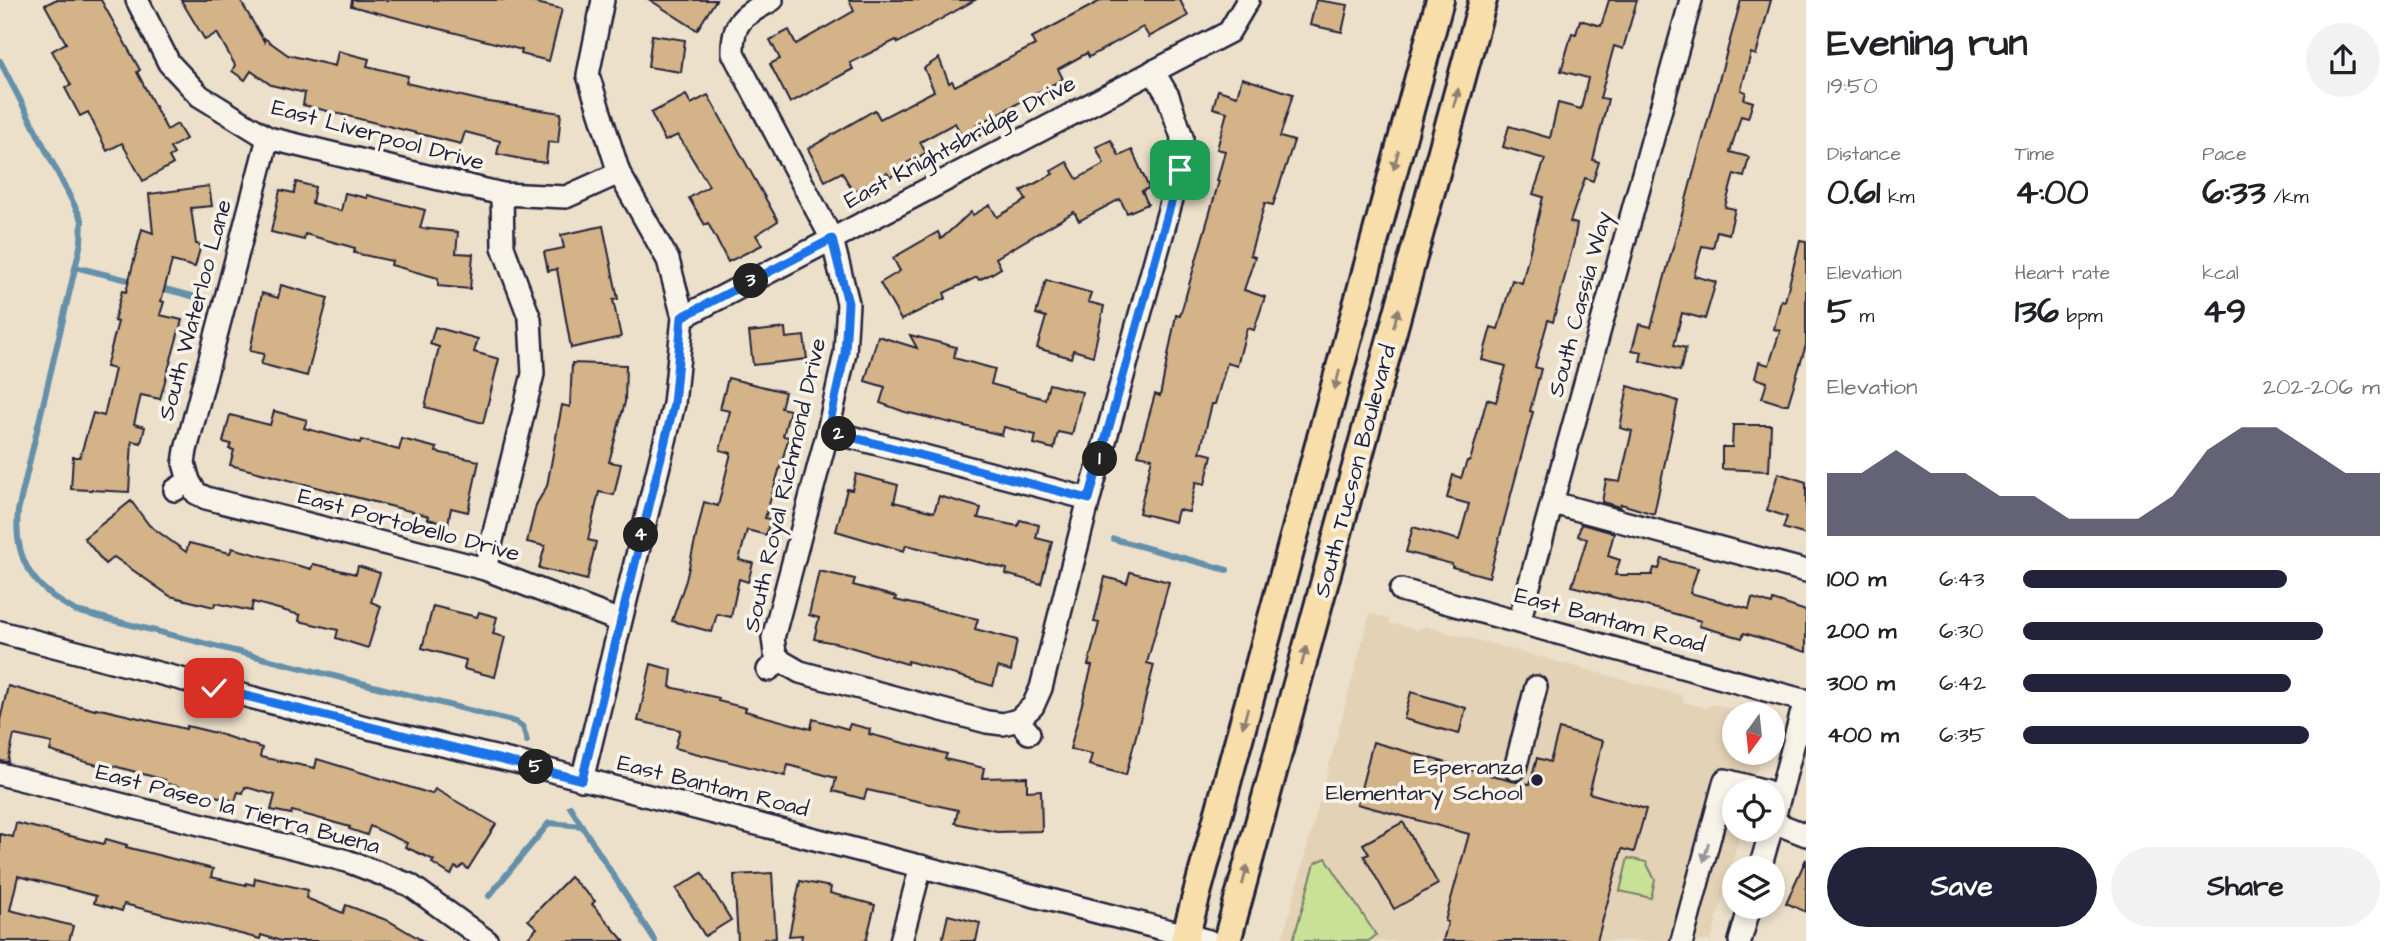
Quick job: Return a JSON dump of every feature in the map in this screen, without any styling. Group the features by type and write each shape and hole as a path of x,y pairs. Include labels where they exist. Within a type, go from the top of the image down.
{"main road":[{"name":"South Tucson Boulevard","path":"1193,939 1440,0"},
{"name":"South Tucson Boulevard","path":"1227,941 1483,0"}],"street":[{"name":"East Liverpool Drive","path":"137,0 169,63 200,96 268,138 502,194 566,197 619,173"},
{"path":"582,780 674,404 682,317 668,260 619,173 588,75 604,0"},
{"name":"South Royal Richmond Drive","path":"772,0 742,16 732,34 733,53 832,239 848,303 845,353 828,431 773,638 775,666 987,722 1023,726 1041,688 1089,499"},
{"name":"East Knightsbridge Drive","path":"682,317 1229,32 1248,0"},
{"name":"South Cassia Way","path":"1519,622 1691,0"},
{"path":"828,431 1089,499 1180,170 1182,137 1168,96 1153,71"},
{"name":"South Waterloo Lane","path":"182,485 186,450 268,138"},
{"path":"485,569 533,374 530,319 503,247 502,194"},
{"name":"East Portobello Drive","path":"182,485 206,498 485,569 620,621"},
{"path":"1553,503 1806,572"},
{"name":"East Bantam Road","path":"1401,590 1805,700"},
{"name":"East Bantam Road","path":"0,632 921,866 1193,939"},
{"path":"1515,769 1536,687"},
{"path":"1778,779 1805,700"},
{"name":"East Paseo la Tierra Buena","path":"0,774 347,861 410,885 487,941"},
{"path":"1682,941 1722,791"},
{"path":"1785,827 1806,835"},
{"path":"901,941 921,866"},
{"path":"1746,939 1748,919"}],"shaded area":[{"name":"Esperanza Elementary School","path":"1370,613 1390,619 1389,623 1418,630 1425,626 1681,695 1684,702 1706,708 1713,704 1722,706 1722,765 1759,765 1757,772 1750,775 1749,779 1722,779 1722,842 1738,842 1734,856 1722,856 1722,900 1711,941 1282,941"}],"green space":[{"path":"1326,858 1376,935 1369,941 1293,941 1315,863"},
{"path":"1628,858 1646,862 1655,880 1651,898 1620,891"}],"building":[{"path":"55,0 101,0 140,70 137,72 167,130 177,124 186,139 170,148 174,154 169,157 173,164 143,181 122,143 107,151 88,112 80,116 65,88 71,85 52,51 66,43 45,5"},
{"path":"181,0 240,0 264,41 264,38 288,55 335,66 338,51 369,59 367,66 408,76 406,83 483,101 561,113 558,143 548,142 546,163 497,154 500,141 465,132 461,144 303,105 305,93 271,85 251,71 245,80 232,71 235,65 217,33 205,40"},
{"path":"352,0 523,0 562,9 549,61 521,54 522,50 351,6"},
{"path":"650,0 716,0 697,30"},
{"path":"849,0 975,0 898,43 896,40 850,63 853,69 790,103 770,64 780,59 770,40 789,30 796,44 854,11"},
{"path":"1102,0 1180,0 1188,16 1149,37 1143,27 1089,57 1087,53 1058,69 1063,79 976,126 981,135 966,144 955,123 920,142 926,153 905,164 907,168 890,177 887,173 853,192 842,172 825,181 808,149 875,110 880,119 934,91 924,68 939,58 949,83 952,81 955,86 1035,45 1031,38"},
{"path":"1316,0 1348,5 1342,32 1310,25"},
{"path":"1609,0 1637,0 1623,49 1614,46 1600,98 1608,99 1593,160 1599,162 1593,181 1585,178 1570,222 1577,224 1574,242 1553,322 1548,320 1535,367 1541,369 1530,411 1533,412 1489,577 1406,552 1413,527 1459,540 1469,504 1447,498 1453,475 1461,478 1467,461 1470,461 1487,399 1496,402 1506,366 1482,360 1491,327 1498,329 1512,280 1522,283 1543,197 1533,194 1545,159 1503,147 1509,126 1550,138 1558,103 1581,109 1588,78 1561,71 1572,33 1576,34 1580,20 1601,26"},
{"path":"1741,0 1771,0 1756,55 1751,53 1741,90 1746,92 1744,99 1753,102 1748,118 1741,116 1730,152 1749,157 1744,177 1734,174 1725,207 1735,209 1729,234 1717,231 1713,248 1702,246 1694,276 1716,282 1705,319 1682,313 1674,345 1686,348 1680,371 1640,361 1642,352 1632,350 1639,324 1651,327"},
{"path":"652,35 685,40 681,72 648,67"},
{"path":"1242,78 1293,94 1280,137 1294,141 1273,205 1265,203 1250,255 1255,257 1244,290 1265,297 1254,330 1247,328 1237,366 1227,363 1215,404 1212,404 1200,452 1212,455 1205,484 1196,482 1189,512 1178,510 1175,522 1139,513 1152,458 1138,455 1155,394 1160,396 1176,315 1180,316 1219,181 1225,151 1217,149 1227,112 1213,108 1218,90 1237,96"},
{"path":"686,95 691,104 708,95 778,221 756,235 762,245 728,262 708,223 705,225 689,198 709,186 678,135 665,141 651,113"},
{"path":"1111,140 1119,156 1132,150 1149,188 1142,191 1148,204 1127,213 1120,199 1079,221 1074,212 996,258 1001,268 979,280 977,277 944,293 946,298 901,320 880,283 900,271 893,258 938,232 941,239 971,212 973,215 990,205 997,217 1026,200 1021,191 1053,174 1051,171 1067,162 1077,179 1104,164 1096,147"},
{"path":"296,182 315,187 312,203 341,211 345,193 367,198 367,195 425,210 420,228 458,232 456,253 473,254 470,289 438,286 438,278 391,265 392,261 354,253 355,248 305,234 304,240 271,232 280,190 294,193"},
{"path":"209,186 212,206 191,208 196,244 201,245 195,267 172,261 161,301 164,302 160,315 182,320 160,399 141,395 134,424 145,427 141,443 132,441 129,492 71,489 73,457 80,457 93,413 104,416 115,369 106,367 118,322 114,321 122,291 126,292 142,229 153,233 149,194"},
{"path":"603,226 618,299 613,300 621,337 571,348 557,269 548,271 544,252 564,248 561,235"},
{"path":"1800,240 1806,241 1806,345 1788,404 1781,404 1762,398 1767,382 1755,378 1759,362 1769,365 1780,331 1774,329 1781,300 1785,301"},
{"path":"1046,280 1091,293 1088,302 1104,306 1093,356 1073,350 1071,358 1037,348 1046,317 1036,314"},
{"path":"281,285 328,298 307,376 261,364 264,354 250,351 262,293 278,298"},
{"path":"435,327 478,339 474,352 499,359 483,423 425,407 439,347 430,344"},
{"path":"785,328 786,338 804,336 807,359 753,365 749,332"},
{"path":"910,335 956,347 954,358 995,369 991,384 1045,399 1049,384 1082,392 1072,435 1058,432 1054,449 1034,444 1036,435 1004,427 1002,435 905,412 880,403 885,387 865,381 878,336 917,348"},
{"path":"572,363 626,365 625,402 609,462 621,464 614,495 599,492 588,540 596,542 587,580 539,568 545,546 527,542 536,505 547,486 562,405 570,407"},
{"path":"728,378 785,392 781,408 790,410 783,436 789,437 765,518 770,519 766,535 747,530 739,560 753,563 748,582 739,579 731,617 717,614 712,632 672,621 686,580 704,502 718,506 731,453 720,450 730,411 720,409"},
{"path":"1628,386 1678,401 1654,514 1621,504 1620,507 1602,502 1606,480 1620,482 1632,431 1620,428"},
{"path":"274,411 307,420 304,428 360,443 361,440 399,450 402,439 437,448 436,452 479,461 468,512 451,508 448,524 428,519 429,516 230,465 234,450 229,449 231,444 223,442 230,415 270,425"},
{"path":"1733,425 1771,425 1769,471 1722,469 1722,447 1732,447"},
{"path":"1778,473 1806,482 1806,535 1783,528 1787,517 1767,510"},
{"path":"856,474 898,485 894,502 934,512 939,496 981,508 978,518 1018,526 1020,520 1039,525 1036,538 1052,542 1041,584 1006,574 1007,569 906,545 904,551 836,531 847,489 852,490"},
{"path":"131,501 149,525 186,552 189,543 230,553 232,548 311,569 313,564 356,574 358,566 380,573 371,602 381,606 368,648 336,638 338,630 299,621 300,615 253,602 251,611 215,603 214,607 170,596 114,557 105,564 84,538"},
{"path":"1581,524 1614,533 1608,556 1620,560 1615,575 1652,575 1654,568 1659,569 1662,559 1698,568 1690,593 1749,609 1752,598 1772,604 1773,600 1806,611 1806,652 1744,633 1742,638 1699,626 1701,621 1572,586 1587,539 1578,536"},
{"path":"819,571 855,579 853,585 896,597 895,600 978,619 975,629 1017,640 1011,671 998,667 993,686 908,661 907,664 814,639 819,618 809,615"},
{"path":"1130,572 1169,582 1147,663 1154,665 1126,775 1089,765 1092,754 1070,749 1092,666 1088,665 1099,623 1094,622 1105,577 1127,583"},
{"path":"433,606 477,617 479,612 497,617 493,634 505,637 495,677 464,669 466,660 422,648"},
{"path":"651,664 672,670 670,687 719,698 718,701 746,708 745,711 811,729 813,719 848,729 850,724 870,729 869,734 947,754 945,759 984,768 982,778 1027,777 1027,791 1041,790 1042,831 997,832 955,823 958,810 867,790 864,799 833,791 836,778 788,765 785,776 675,748 680,730 638,721"},
{"path":"8,686 95,710 96,708 186,729 187,726 216,733 262,748 260,757 315,768 317,759 432,794 435,789 496,824 468,869 463,865 459,869 455,867 451,875 432,863 434,860 405,847 407,843 370,826 367,835 349,829 350,827 292,811 291,814 271,810 275,795 245,787 243,793 238,792 235,801 164,783 165,780 103,763 102,766 82,761 50,751 52,743 14,735 8,762 0,761 0,720"},
{"path":"1411,692 1466,708 1459,734 1404,719"},
{"path":"1559,729 1603,741 1589,793 1646,809 1634,852 1622,849 1597,941 1443,941 1448,922 1445,921 1469,834 1357,804 1373,742 1530,784 1537,758 1550,762"},
{"path":"1403,822 1438,884 1394,909 1364,856 1369,854 1363,844"},
{"path":"16,823 104,844 106,839 127,845 126,847 213,869 211,877 246,885 254,885 255,878 308,890 306,898 343,913 346,905 389,921 423,941 281,941 261,935 260,939 124,904 122,911 94,903 96,896 18,876 10,910 73,926 69,941 0,941 0,834 13,837"},
{"path":"1806,859 1806,912 1786,903"},
{"path":"702,873 731,920 705,936 676,889"},
{"path":"772,873 776,938 738,941 734,875"},
{"path":"570,877 595,901 592,904 624,941 525,941 537,928 528,920"},
{"path":"800,881 831,887 830,893 875,905 866,941 801,941 802,935 789,936"},
{"path":"948,915 980,923 976,941 942,941"}],"waterway":[{"path":"0,61 82,220 81,243 18,511 19,544 29,571 37,582 48,593 76,611 516,722 523,727 527,741"},
{"path":"75,267 136,282"},
{"path":"157,287 196,297"},
{"path":"1114,539 1227,570"},
{"path":"570,807 655,941"},
{"path":"489,896 549,823 582,826"}],"place":[{"name":"Esperanza Elementary School","path":"1537,780"}],"route":[{"path":"214,688 582,780 674,404 682,317 832,239 848,303 845,353 828,431 1089,499 1180,170"}]}
